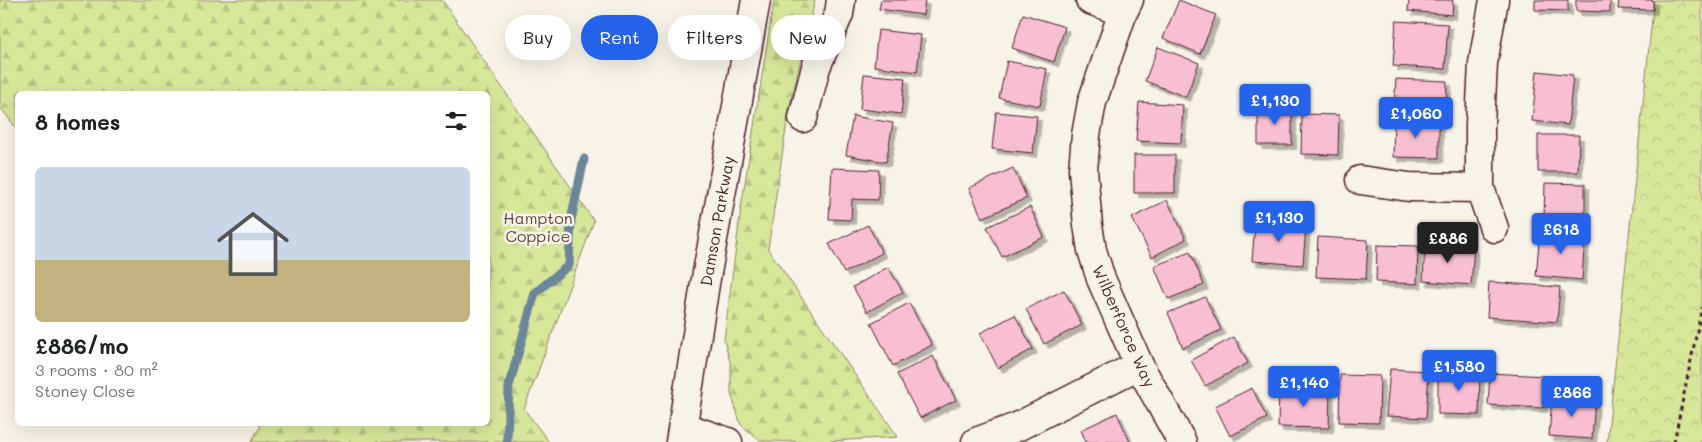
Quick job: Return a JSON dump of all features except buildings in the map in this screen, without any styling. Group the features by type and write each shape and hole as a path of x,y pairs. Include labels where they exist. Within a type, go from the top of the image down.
{"street":[{"name":"Damson Parkway","path":"681,442 705,284 756,0"},
{"path":"803,118 816,67 839,14 841,0"},
{"path":"1090,0 1126,6"},
{"path":"1494,0 1483,62 1480,124 1480,188 1494,228"},
{"name":"Wilberforce Way","path":"1126,6 1092,102 1086,135 1083,170 1092,250 1101,280 1138,365 1182,442"},
{"path":"1360,180 1409,188 1480,188"},
{"path":"976,442 1017,427 1138,365"},
{"path":"681,442 693,430 728,442"}],"path":[{"path":"1674,442 1702,307"}],"green space":[{"name":"Hampton Coppice","path":"0,0 442,0 594,221 524,409 549,442 251,442 259,426 490,426 490,91 15,91 15,126 0,107"},
{"path":"774,0 815,0 811,15 772,15"},
{"path":"1654,0 1702,0 1702,442 1607,442"},
{"path":"771,19 771,60 801,60 789,109 768,249 898,437 815,442 761,441 741,425 731,394 731,365 724,340 741,208"}],"waterway":[{"path":"507,442 509,386 535,293 569,265 571,220 584,159"}]}
